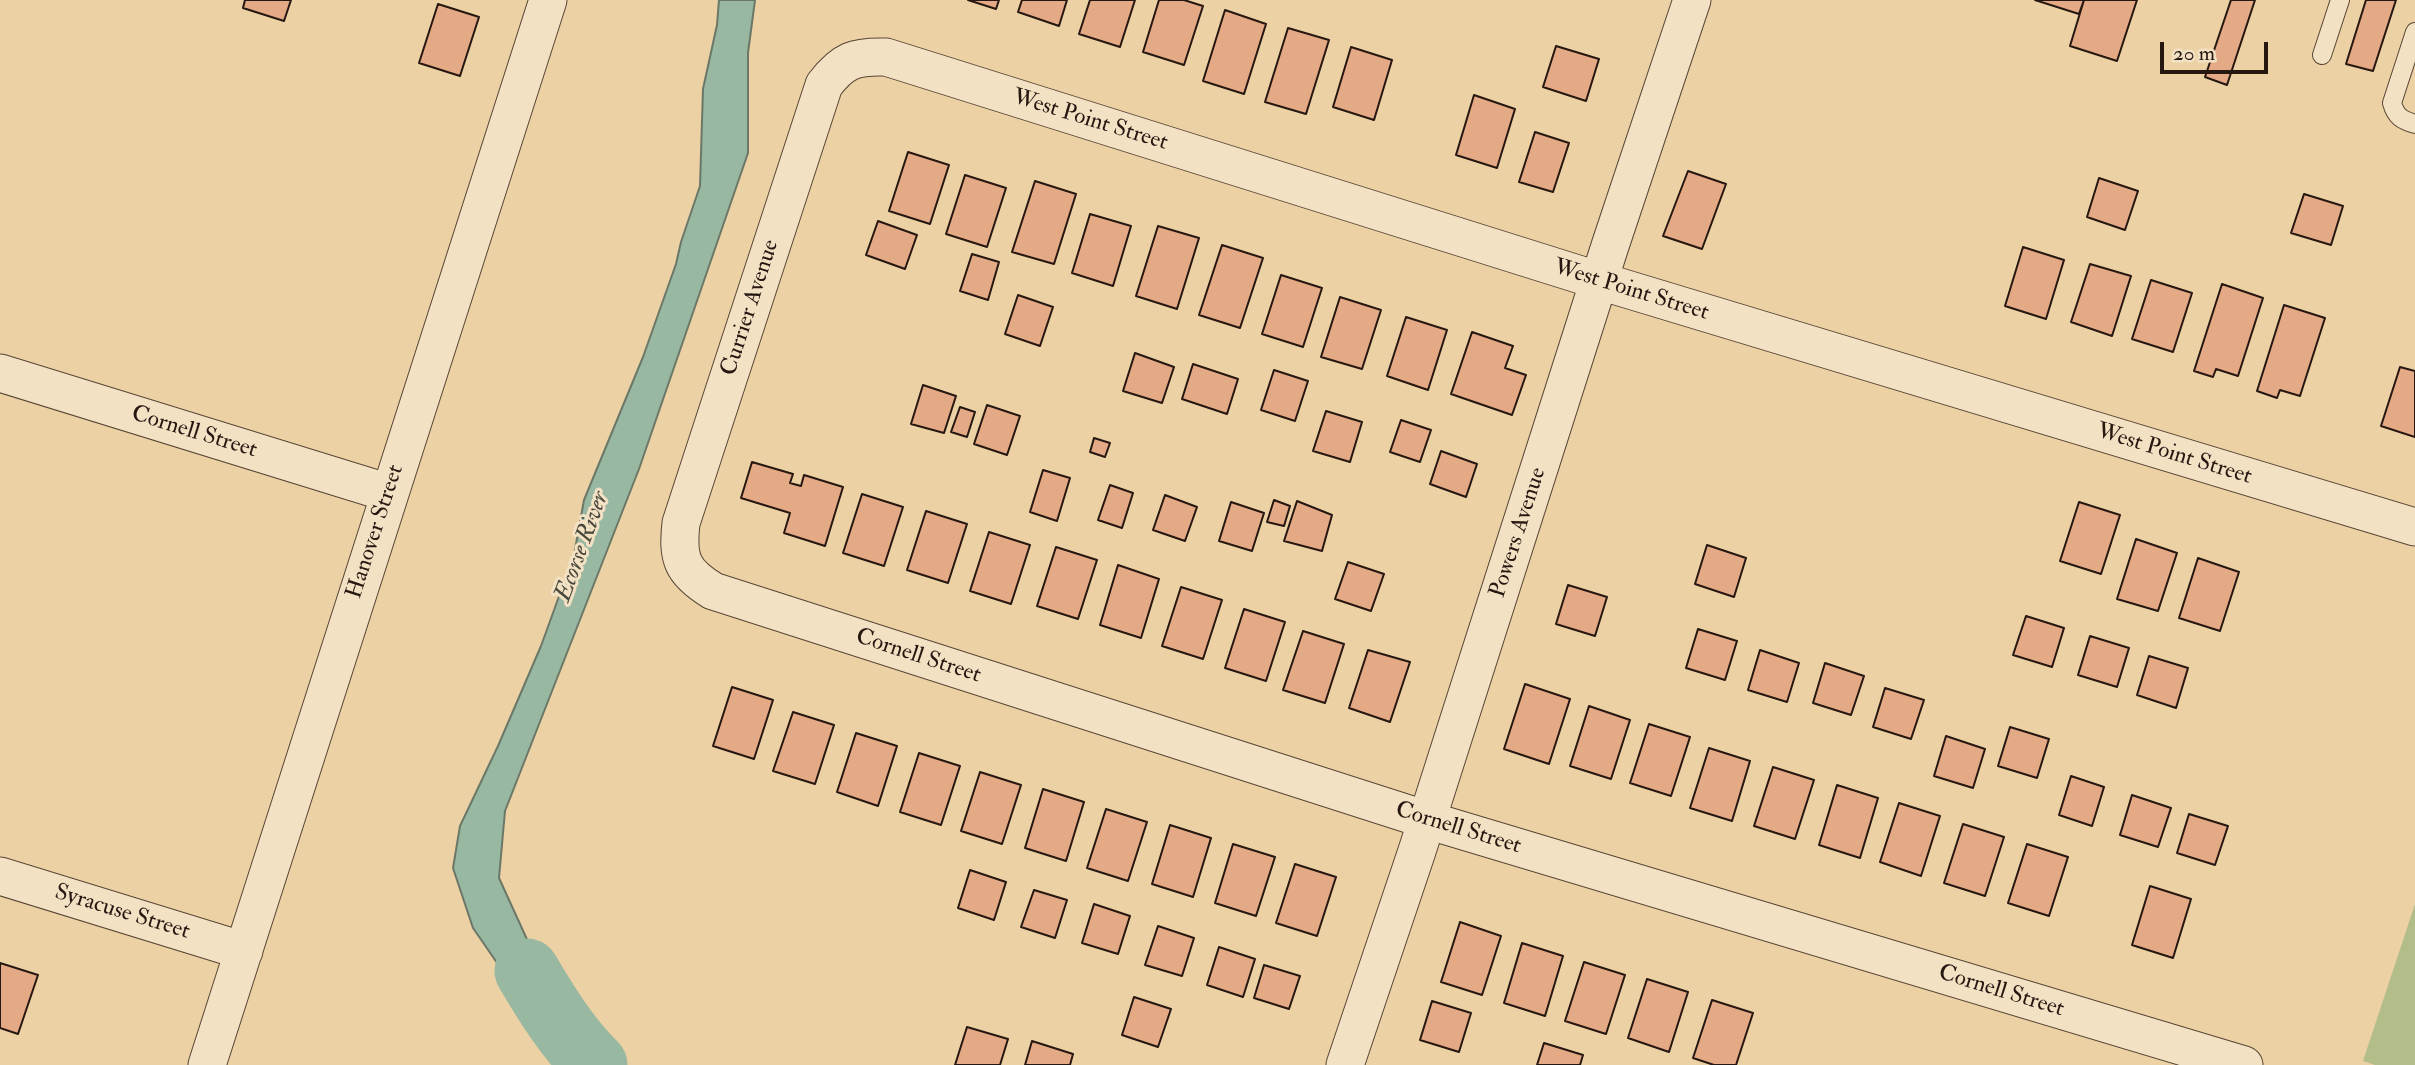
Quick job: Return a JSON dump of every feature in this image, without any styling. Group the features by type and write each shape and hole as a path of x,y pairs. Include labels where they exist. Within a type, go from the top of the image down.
{"street":[{"name":"Hanover Street","path":"206,1065 548,0"},
{"name":"Powers Avenue","path":"1345,1065 1692,0"},
{"name":"West Point Street","path":"849,62 860,56 886,57 1600,281 2415,527"},
{"name":"Currier Avenue","path":"685,566 678,547 681,523 824,85 839,67 849,62"},
{"name":"Cornell Street","path":"0,373 389,493"},
{"name":"Cornell Street","path":"685,566 696,581 713,591 1427,820 2244,1065"},
{"name":"Syracuse Street","path":"0,876 244,951"}],"lane":[{"path":"2322,55 2340,0"},
{"path":"2415,32 2392,103 2395,113 2402,120 2415,124"}],"shaded area":[{"path":"2415,904 2415,1065 2375,1065 2363,1061"}],"water":[{"path":"719,0 755,0 748,53 748,153 639,469 505,811 499,878 546,981 583,1039 563,1060 555,1053 473,928 453,868 460,826 541,646 574,555 584,500 643,357 700,186 703,89 717,25"}],"building":[{"path":"245,0 291,0 284,21 243,8"},
{"path":"968,0 999,0 996,9"},
{"path":"1022,0 1067,0 1059,26 1018,12"},
{"path":"1090,0 1135,0 1120,47 1079,34"},
{"path":"1159,0 1184,0 1203,6 1184,65 1143,52"},
{"path":"2035,0 2084,0 2079,14"},
{"path":"2084,0 2137,0 2117,61 2070,46"},
{"path":"2231,0 2255,0 2227,85 2205,77"},
{"path":"2366,0 2396,0 2373,71 2346,64"},
{"path":"438,4 479,17 460,76 419,63"},
{"path":"1225,10 1266,24 1244,94 1203,81"},
{"path":"1288,28 1329,40 1306,114 1265,102"},
{"path":"1556,46 1599,59 1586,101 1543,87"},
{"path":"1351,47 1392,60 1374,120 1333,107"},
{"path":"1474,95 1515,109 1497,168 1456,155"},
{"path":"1535,132 1569,143 1553,192 1519,182"},
{"path":"908,152 949,165 930,224 889,211"},
{"path":"1688,171 1726,184 1702,249 1663,236"},
{"path":"965,175 1006,188 987,247 946,234"},
{"path":"2099,178 2138,191 2125,230 2087,217"},
{"path":"1035,181 1076,194 1054,264 1012,252"},
{"path":"2304,194 2343,206 2331,245 2291,233"},
{"path":"1090,214 1131,226 1113,286 1072,273"},
{"path":"878,221 917,235 905,269 866,255"},
{"path":"1158,226 1199,238 1177,309 1136,296"},
{"path":"1222,245 1263,258 1240,328 1199,315"},
{"path":"2023,247 2064,260 2046,319 2005,306"},
{"path":"972,254 999,262 988,300 960,291"},
{"path":"2090,264 2131,276 2112,336 2071,322"},
{"path":"1281,275 1322,288 1303,347 1262,334"},
{"path":"2151,280 2192,293 2173,352 2132,339"},
{"path":"2222,284 2263,298 2238,376 2216,369 2213,377 2194,371"},
{"path":"1018,295 1053,307 1040,346 1005,334"},
{"path":"1340,297 1381,310 1362,369 1321,357"},
{"path":"2284,305 2325,318 2300,396 2280,390 2277,398 2257,391"},
{"path":"1406,317 1447,330 1428,390 1387,376"},
{"path":"1472,332 1513,346 1505,368 1526,375 1512,415 1451,394"},
{"path":"1135,353 1174,367 1162,403 1123,391"},
{"path":"1193,364 1238,379 1227,414 1182,399"},
{"path":"2400,367 2415,371 2415,437 2381,426"},
{"path":"1274,370 1308,381 1295,421 1261,410"},
{"path":"923,385 956,396 944,433 911,424"},
{"path":"987,405 1020,416 1007,455 974,444"},
{"path":"960,407 975,412 967,437 951,432"},
{"path":"1326,411 1362,422 1350,462 1313,451"},
{"path":"1401,420 1431,430 1420,462 1390,452"},
{"path":"1094,438 1110,443 1105,457 1090,452"},
{"path":"1441,451 1477,464 1466,497 1430,484"},
{"path":"752,462 793,474 790,483 801,486 804,475 843,487 825,546 784,533 790,513 741,498"},
{"path":"1043,470 1070,478 1057,521 1030,512"},
{"path":"1110,485 1133,493 1122,528 1098,520"},
{"path":"862,494 903,507 884,566 843,553"},
{"path":"1165,495 1197,507 1185,541 1153,530"},
{"path":"1274,500 1290,506 1284,526 1267,522"},
{"path":"1297,501 1332,515 1322,551 1284,541"},
{"path":"1231,502 1264,513 1252,551 1219,541"},
{"path":"2079,502 2120,515 2101,574 2060,561"},
{"path":"926,511 967,524 948,583 907,570"},
{"path":"989,532 1030,545 1011,604 970,591"},
{"path":"2136,539 2177,553 2158,611 2117,599"},
{"path":"1707,545 1746,558 1734,597 1695,584"},
{"path":"1056,547 1097,560 1078,619 1037,606"},
{"path":"2198,558 2239,572 2220,631 2179,618"},
{"path":"1348,562 1384,574 1371,611 1335,599"},
{"path":"1118,565 1159,579 1141,638 1100,625"},
{"path":"1568,585 1607,597 1595,636 1556,624"},
{"path":"1181,587 1222,600 1203,659 1162,646"},
{"path":"1244,609 1285,622 1266,681 1225,668"},
{"path":"2026,616 2064,628 2052,667 2013,655"},
{"path":"1698,629 1737,641 1725,680 1686,668"},
{"path":"1303,631 1344,644 1325,703 1283,690"},
{"path":"2090,636 2129,648 2117,687 2078,675"},
{"path":"1368,650 1410,662 1390,722 1349,708"},
{"path":"1760,650 1799,663 1787,702 1748,690"},
{"path":"2149,656 2188,668 2176,708 2137,695"},
{"path":"1825,663 1864,676 1851,715 1813,703"},
{"path":"1525,684 1570,699 1549,764 1504,749"},
{"path":"732,687 773,700 754,759 713,746"},
{"path":"1885,688 1924,700 1911,739 1873,727"},
{"path":"1589,706 1630,720 1611,779 1570,766"},
{"path":"793,712 834,725 815,784 773,771"},
{"path":"1649,724 1690,737 1671,796 1630,783"},
{"path":"2010,727 2049,739 2037,778 1998,766"},
{"path":"856,733 897,746 878,806 837,792"},
{"path":"1946,736 1985,749 1973,788 1934,776"},
{"path":"1709,748 1750,761 1732,821 1690,808"},
{"path":"919,753 960,766 941,825 900,812"},
{"path":"1773,767 1814,780 1795,839 1754,826"},
{"path":"980,772 1021,785 1002,844 961,831"},
{"path":"2071,776 2104,787 2092,826 2059,815"},
{"path":"1837,785 1878,798 1860,858 1819,845"},
{"path":"1043,789 1084,802 1066,861 1025,848"},
{"path":"2132,795 2171,808 2158,847 2120,835"},
{"path":"1899,803 1940,816 1921,876 1880,862"},
{"path":"1106,809 1147,822 1128,881 1087,868"},
{"path":"2189,814 2228,826 2215,865 2177,853"},
{"path":"1963,824 2004,837 1985,896 1944,883"},
{"path":"1170,825 1211,838 1193,897 1152,884"},
{"path":"1233,844 1275,857 1256,916 1215,903"},
{"path":"2027,844 2068,857 2049,916 2008,903"},
{"path":"1295,864 1336,877 1317,936 1276,923"},
{"path":"970,870 1006,882 994,920 958,908"},
{"path":"2150,886 2191,899 2173,958 2132,945"},
{"path":"1034,890 1067,900 1055,938 1021,927"},
{"path":"1094,904 1130,916 1118,954 1082,943"},
{"path":"1460,922 1501,936 1482,995 1441,982"},
{"path":"1158,926 1194,938 1182,976 1145,965"},
{"path":"1522,943 1563,956 1545,1016 1504,1003"},
{"path":"1219,947 1255,959 1243,997 1207,985"},
{"path":"1584,962 1625,975 1606,1034 1565,1021"},
{"path":"0,963 38,975 18,1034 0,1028"},
{"path":"1264,965 1300,976 1289,1009 1254,998"},
{"path":"1647,979 1688,992 1669,1052 1628,1038"},
{"path":"1134,997 1171,1009 1158,1047 1122,1035"},
{"path":"1712,1000 1753,1013 1736,1065 1714,1065 1693,1058"},
{"path":"1432,1001 1471,1013 1459,1052 1420,1040"},
{"path":"967,1027 1008,1039 1000,1065 955,1065"},
{"path":"1032,1041 1073,1054 1070,1065 1025,1065"},
{"path":"1544,1043 1583,1055 1580,1065 1537,1065"}],"waterway":[{"name":"Ecorse River","path":"527,971 558,1020 595,1065"}]}
